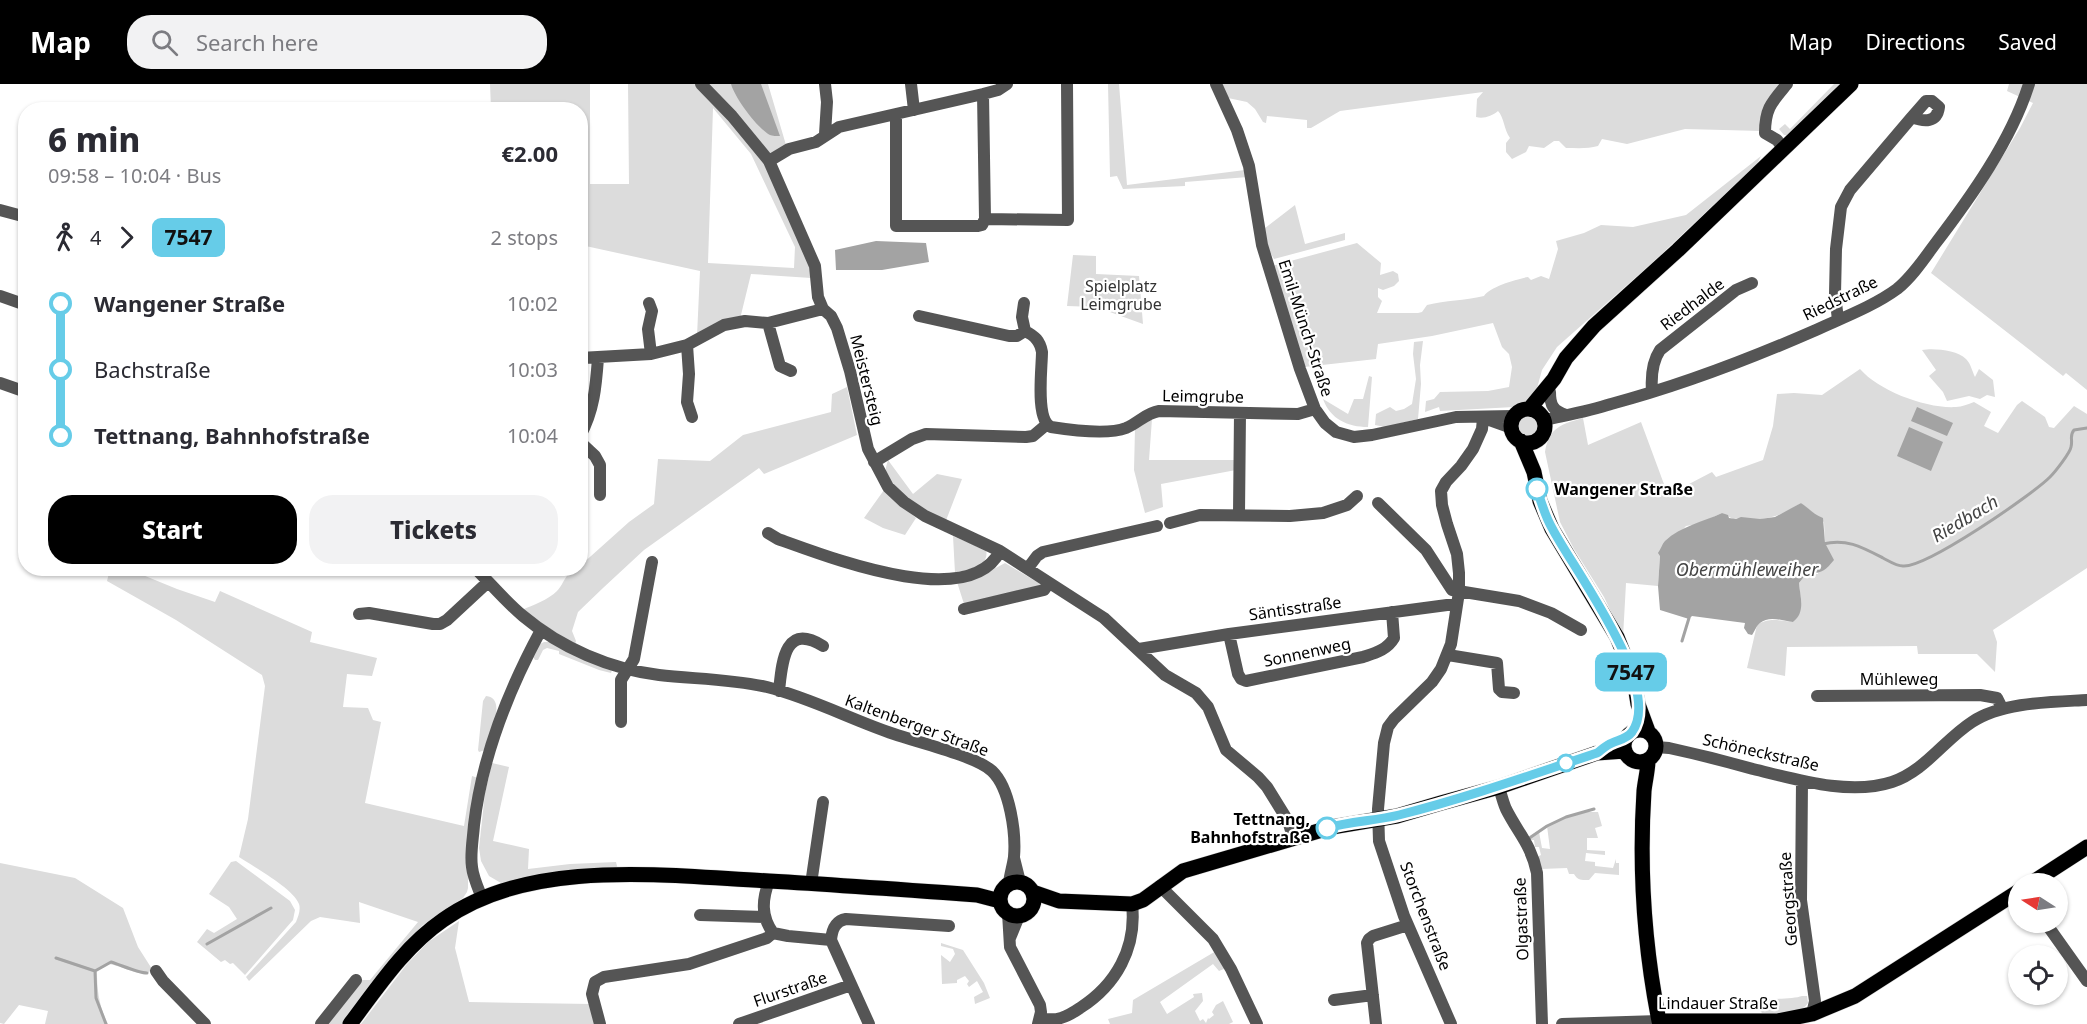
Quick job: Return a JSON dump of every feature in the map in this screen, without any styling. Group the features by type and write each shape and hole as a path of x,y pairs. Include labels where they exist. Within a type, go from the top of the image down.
{"main road":[{"path":"1539,415 1522,410 1513,422 1515,436 1521,441 1530,443 1538,440 1544,433 1539,415 1566,358 1589,330 1851,84"},
{"path":"1534,472 1538,440"},
{"path":"350,1024 420,937 444,919 482,898 509,889 559,879 644,874 1132,904 1143,900 1183,871 1293,837 1348,822 1397,816 1499,787 1597,753 1609,744 1637,748 1654,738 1648,732 1638,704 1634,680 1617,637 1552,529 1540,501 1534,472 1521,441"},
{"path":"1638,704 1637,748 1644,790 1645,930 1659,1022"},
{"path":"2047,873 2087,847"},
{"name":"Lindauer Straße","path":"1659,1022 1812,1019 1855,996 2008,898"}],"street":[{"path":"825,84 827,102 825,134"},
{"path":"911,84 914,110"},
{"path":"985,219 1068,220 1067,84"},
{"name":"Emil-Münch-Straße","path":"1216,84 1246,155 1253,180 1264,254 1300,369 1316,409 1333,430 1353,437 1456,417 1513,422"},
{"path":"1784,148 1777,140 1765,133 1765,122 1769,106 1787,84"},
{"name":"Riedstraße","path":"1539,415 1566,415 1611,405 1744,359 1838,320 1898,288 1960,212 1990,165 2024,101 2029,84"},
{"name":"Meistersteig","path":"704,85 769,161 815,266 816,286 823,309 831,316 837,328 850,371 863,434 874,462 888,487 904,502 925,516 1000,551 1104,618 1165,675 1187,687 1202,699 1215,721 1226,750 1267,787 1288,821 1293,837"},
{"path":"769,161 789,149 816,142 839,127 983,94 1001,86"},
{"path":"896,114 896,226 978,226 982,225 985,219 983,94"},
{"path":"1838,320 1835,294 1836,249 1841,207 1850,190 1912,117"},
{"path":"0,210 18,215"},
{"name":"Riedhalde","path":"1652,391 1654,362 1660,350 1736,290 1752,284"},
{"path":"0,296 18,302"},
{"path":"649,303 652,311 648,329 651,354"},
{"path":"1024,303 1022,317 1025,331"},
{"path":"588,358 651,354 687,345 724,325 745,321 768,323 823,309"},
{"path":"919,316 1009,336 1017,336 1025,331"},
{"path":"768,323 780,366 790,371"},
{"path":"874,462 912,439 926,434 1026,437 1033,436 1046,425 1041,409 1042,352 1034,335 1025,331"},
{"path":"687,345 689,374 687,402 692,417"},
{"path":"588,419 595,398 598,358"},
{"path":"0,383 18,389"},
{"path":"1552,386 1552,406 1557,412 1566,415"},
{"name":"Leimgrube","path":"1046,425 1057,428 1111,431 1123,429 1150,413 1159,411 1298,414 1316,409"},
{"path":"1239,514 1240,413"},
{"path":"1483,418 1482,429 1473,449 1442,490 1442,505 1457,554 1459,592 1448,655 1497,663 1499,689 1502,692 1514,693"},
{"path":"588,449 600,465 598,488 600,495"},
{"path":"1170,524 1200,515 1290,516 1323,513 1347,506 1357,496"},
{"path":"1378,503 1426,550 1452,590 1519,601 1551,613 1581,630"},
{"path":"1028,568 1043,552 1157,526"},
{"path":"768,533 778,539 853,564 889,574 925,579 954,579 970,574 991,564 1000,551"},
{"path":"621,722 621,680 634,659 652,562"},
{"name":"Kaltenberger Straße","path":"482,576 541,630 581,652 628,669 660,675 746,683 779,691 876,728 977,762 992,771 1010,807 1014,838 1015,898 1008,928 1010,947 1041,1005 1039,1021"},
{"path":"359,614 369,613 440,624 488,582"},
{"path":"964,609 1044,590 1049,583"},
{"name":"Säntisstraße","path":"1139,649 1229,634 1457,605"},
{"name":"Sonnenweg","path":"1229,634 1238,674 1246,681 1378,652 1388,646 1394,638 1392,612"},
{"path":"482,898 472,867 475,821 482,778 513,683 541,630"},
{"path":"779,691 783,662 787,648 792,642 807,639 823,646"},
{"name":"Storchenstraße","path":"1448,655 1442,669 1432,682 1388,727 1384,743 1378,819 1379,841 1408,925 1451,1024"},
{"name":"Mühleweg","path":"1817,696 1980,696 1996,698 2001,702 2002,708"},
{"path":"1980,696 1984,715"},
{"name":"Schöneckstraße","path":"1637,748 1669,747 1802,781 1871,786 1895,781 1914,771 1962,728 1984,715 2002,708 2087,699"},
{"name":"Georgstraße","path":"1802,781 1802,900 1815,1001 1812,1019"},
{"name":"Olgastraße","path":"1499,787 1506,808 1533,855 1537,873 1542,1024"},
{"path":"811,884 823,802"},
{"path":"769,881 764,899 764,917 773,933 831,940"},
{"path":"1160,886 1213,939 1231,969 1257,1024"},
{"path":"1039,1021 1053,1021 1072,1013 1096,997 1110,982 1129,949 1132,904"},
{"path":"700,915 764,917"},
{"path":"869,1024 831,940 833,928 841,920 846,919 949,926"},
{"path":"1376,1024 1367,943 1369,939 1408,925"},
{"path":"600,1024 592,994 595,981 604,977 689,964 767,938 773,933"},
{"path":"2053,933 2087,981"},
{"path":"156,971 205,1024"},
{"path":"321,1024 356,980"},
{"name":"Flurstraße","path":"739,1024 851,985"},
{"path":"1334,1000 1373,995"},
{"name":"Lindauer Straße","path":"1563,1024 1659,1022"}],"green space":[{"path":"490,84 590,84 590,184 629,184 628,84 695,84 737,125 763,160 811,268 811,278 751,274 740,319 697,336 700,271 588,247 588,102 491,102","holes":["713,108 751,154 795,247 794,268 708,263"]},
{"path":"708,84 768,84 786,145 770,156"},
{"path":"1108,84 1119,84 1127,185 1245,170 1248,177 1185,182 1185,186 1123,189 1117,176 1110,177"},
{"path":"1222,84 1787,84 1762,131 1685,129 1627,144 1602,139 1598,146 1586,148 1566,148 1559,141 1554,141 1544,148 1529,146 1526,152 1512,159 1506,152 1506,143 1510,138 1498,111 1488,117 1476,117 1477,99 1483,92 1340,111 1311,128 1307,128 1307,120 1267,116 1266,123 1263,122 1255,109 1247,102 1228,98"},
{"path":"1834,84 1843,84 1789,135 1784,135 1779,129 1785,124 1790,129"},
{"path":"2009,84 2087,84 2087,390 2066,373 2063,376 1931,273 2033,103 2007,91"},
{"path":"1761,156 1757,164 1652,263 1557,347 1542,370 1536,392 1530,399 1514,407 1440,411 1439,407 1425,412 1426,401 1434,399 1440,392 1488,391 1509,387 1512,367 1509,354 1502,347 1493,323 1432,336 1378,344 1376,359 1304,367 1272,266 1357,243 1381,263 1380,275 1393,271 1398,274 1399,281 1394,286 1383,290 1378,288 1378,297 1382,301 1377,313 1418,313 1422,312 1427,305 1484,296 1497,287 1528,277 1531,280 1541,276 1549,279 1558,249 1556,241 1584,233 1601,225 1633,227 1686,215"},
{"path":"1295,205 1305,244 1345,233 1345,240 1274,259 1266,245 1265,228"},
{"name":"Spielplatz Leimgrube","path":"1073,255 1096,256 1096,274 1139,276 1143,324 1096,307 1067,306"},
{"path":"1423,341 1418,419 1385,427 1375,425 1376,414 1390,407 1396,411 1412,404 1416,379 1414,342"},
{"path":"1922,350 1945,350 1962,356 1969,363 1975,377 1979,369 1993,380 1995,397 1987,395 1980,399 1969,396 1947,401 1943,392 1929,376 1936,370"},
{"path":"1860,369 1868,377 1891,391 1918,402 1956,407 1974,402 1991,412 1984,426 1998,433 2022,401 2045,417 2049,427 2054,428 2074,406 2087,414 2087,568 1993,630 1997,642 1995,672 1977,654 1918,654 1917,646 1787,647 1785,676 1747,668 1757,625 1770,620 1793,622 1797,618 1801,604 1799,583 1807,573 1818,574 1825,543 1824,522 1801,503 1782,514 1766,518 1733,519 1722,513 1698,524 1686,526 1660,555 1658,586 1626,583 1623,637 1604,597 1560,522 1545,452 1553,432 1563,425 1583,418 1588,445 1641,422 1668,495 1712,472 1716,477 1763,460 1773,426 1777,394 1822,395"},
{"path":"1369,376 1372,377 1368,427 1347,423 1335,417 1323,399 1348,414 1354,399 1363,399"},
{"path":"847,387 857,435 764,474 759,468 644,550 578,612 572,631 576,641 575,645 522,610 553,594 560,588 567,576 588,576 588,559 629,522 654,504 658,459 710,461 743,435 831,412 832,394"},
{"path":"1528,414 1537,417 1540,426 1537,435 1528,438 1519,435 1516,426 1519,417"},
{"path":"1152,419 1149,460 1236,460 1236,470 1161,484 1163,507 1145,513 1134,470 1135,429"},
{"path":"888,460 913,494 937,474 962,479 945,523 913,503 891,484 886,474"},
{"path":"884,490 916,518 905,535 883,528 864,518"},
{"path":"953,536 986,550 985,560 977,566 955,573"},
{"path":"1005,563 1042,585 964,604 957,582"},
{"path":"108,576 145,576 215,602 220,591 312,632 310,642 377,658 372,676 347,674 343,707 368,708 373,720 381,722 365,803 464,826 472,776 478,778 468,851 467,892 463,898 423,925 342,1024 324,1024 357,980 370,980 418,922 359,902 360,923 320,917 311,921 249,981 246,977 296,922 300,909 289,891 239,857 248,819 265,686 262,675 176,620 107,581"},
{"path":"550,642 612,670 611,673 547,648 543,650 538,660 535,660 533,657 540,644"},
{"path":"486,696 492,698 496,703 495,718 485,750 479,752 483,701"},
{"path":"492,763 509,767 493,841 529,849 528,869 616,862 618,870 547,876 501,883 489,876 481,861 479,848 485,793"},
{"path":"1585,812 1598,812 1602,826 1595,828 1598,838 1587,838 1587,850 1605,851 1605,855 1586,853 1585,861 1595,862 1595,866 1613,868 1616,859 1616,863 1619,863 1619,875 1595,873 1589,880 1582,880 1574,874 1569,874 1567,868 1541,869 1537,857 1541,855 1539,847 1535,847 1534,840 1527,840 1539,832 1542,848 1550,849 1547,826 1566,817"},
{"path":"236,861 290,901 295,910 293,920 245,975 233,963 230,964 225,960 221,962 197,942 207,929 214,933 237,919 229,907 209,894 231,862"},
{"path":"0,863 75,878 123,908 138,947 152,969 147,974 142,974 109,964 97,971 99,998 108,1024 45,1024 48,1011 19,1005 4,1024 0,1023"},
{"path":"459,921 455,948 469,1002 592,1004 597,1024 361,1024 407,964 428,942"},
{"path":"941,943 963,950 984,983 990,998 975,1004 974,997 983,992 977,981 969,987 967,984 969,981 965,976 957,980 957,983 942,984 941,955 950,962 955,954 953,949 941,946"},
{"path":"1216,951 1226,968 1219,971 1213,964 1160,1002 1167,1014 1194,997 1193,994 1202,993 1203,1001 1195,1011 1200,1021 1203,1019 1206,1023 1208,1018 1214,1015 1212,1012 1216,1005 1223,1001 1233,1022 1229,1024 1110,1024 1108,1019 1132,1013 1133,1000"},
{"path":"1807,996 1808,1003 1794,1012 1762,1013 1758,1008 1761,999"}],"water":[{"path":"731,84 761,84 780,136 770,135 759,126 742,104"},
{"path":"876,241 926,243 929,262 882,270 836,270 835,250"},
{"path":"1917,407 1953,423 1947,436 1911,421"},
{"path":"1909,427 1943,442 1931,471 1897,456"},
{"name":"Obermühleweiher","path":"1801,503 1823,518 1825,543 1834,560 1822,571 1807,573 1799,583 1801,609 1793,622 1768,619 1759,624 1752,635 1748,634 1744,628 1745,623 1692,616 1689,619 1660,610 1658,586 1660,556 1658,553 1664,542 1671,536 1722,513 1728,515 1729,518 1760,519 1775,517"}],"waterway":[{"name":"Riedbach","path":"1823,544 1847,543 1861,547 1898,565 1915,563 1978,529 2039,486 2052,475 2068,454 2074,430 2087,428"},
{"path":"1682,641 1689,618"},
{"path":"1528,839 1566,817 1594,809"},
{"path":"207,944 271,908"},
{"path":"56,958 95,971"},
{"path":"106,1024 96,998 95,971 111,962 147,973"}],"bus line":[{"name":"7547","path":"1327,828 1348,822 1397,816 1499,787 1597,753 1632,732 1638,704 1634,680 1627,662 1617,637 1552,529 1537,489"}],"place":[{"name":"Wangener Straße","path":"1537,489"},
{"name":"Tettnang, Bahnhofstraße","path":"1327,828"}]}
